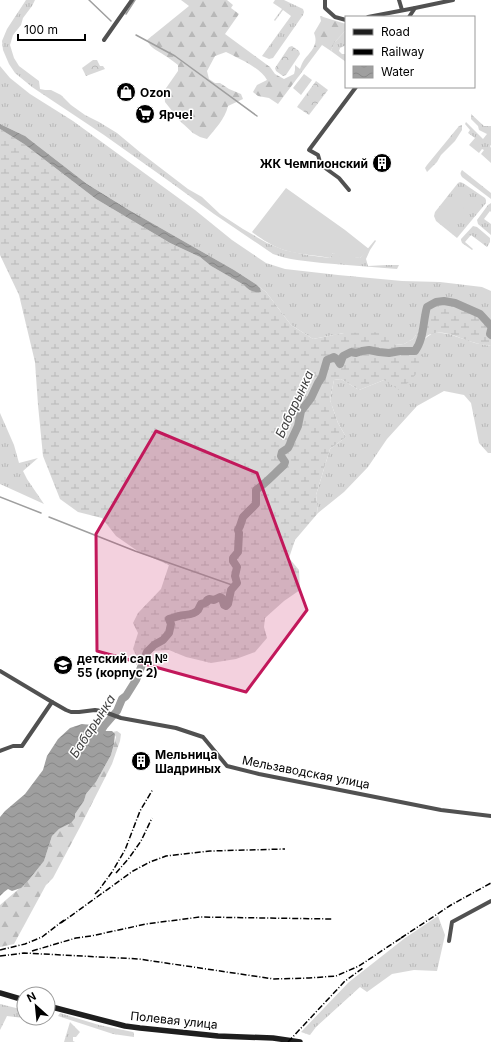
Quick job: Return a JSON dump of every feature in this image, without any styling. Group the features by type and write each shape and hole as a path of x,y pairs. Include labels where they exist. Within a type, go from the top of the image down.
{"street":[{"path":"104,40 132,0"},
{"path":"325,0 325,8 335,16 345,20"},
{"path":"399,0 402,10"},
{"path":"373,16 453,0"},
{"path":"410,16 415,8"},
{"path":"349,190 339,178 321,165 318,155 309,150 355,88"},
{"name":"Мельзаводская улица","path":"0,671 71,712 95,710 107,712 121,718 165,726 203,737 227,766 259,774 441,810 491,816"},
{"path":"0,751 13,746 22,746 52,702"},
{"path":"449,941 452,922 491,901"},
{"path":"0,994 16,998"},
{"name":"Полевая улица","path":"56,1008 125,1026 218,1036 273,1038 300,1042"}],"highlighted area":[{"path":"156,431 257,473 307,610 246,692 97,651 96,534"}],"green space":[{"path":"26,0 35,0 23,18 21,25 13,35 10,45 14,58 19,66 39,81 40,89 51,90 61,95 71,105 85,115 117,133 188,189 202,197 220,214 267,243 284,250 307,255 330,258 333,253 360,258 375,240 376,241 366,259 368,266 399,265 397,269 303,261 273,254 214,214 104,135 32,87 15,73 9,64 3,50 2,41 7,29"},
{"path":"181,0 227,0 233,5 231,8 239,14 225,34 270,67 275,74 284,79 294,74 295,65 300,69 304,60 314,48 316,41 314,33 321,21 320,16 345,24 345,31 334,43 331,51 322,45 278,104 269,98 258,96 253,92 257,85 267,80 260,71 226,52 215,56 207,71 209,79 241,94 243,99 228,106 222,120 207,139 193,133 180,121 165,102 164,91 178,71 178,65 152,47 147,40 189,6"},
{"path":"275,0 284,0 303,9 304,12 273,58 269,59 262,56 291,16 283,10 275,21 274,20 282,9 273,3"},
{"path":"345,31 345,46 340,48 339,51 342,54 345,54 345,61 331,51 334,43"},
{"path":"292,46 299,51 300,54 286,75 283,76 276,71 275,68 289,47"},
{"path":"93,60 97,60 100,66 103,66 105,69 86,76 82,68"},
{"path":"0,66 10,78 30,94 73,121 195,210 232,240 266,263 285,269 338,275 402,281 440,282 482,287 491,291 491,322 476,308 424,309 419,331 413,339 404,344 395,345 344,333 313,339 291,325 266,292 257,285 87,184 25,136 0,124"},
{"path":"304,74 312,80 301,95 293,88"},
{"path":"316,81 328,90 309,115 297,107"},
{"path":"471,114 484,126 491,126 491,163 481,154 484,150 482,149 479,153 469,145 475,138 468,133 470,130 465,124 466,122 483,139 487,134 479,130 478,126 471,119"},
{"path":"462,125 462,130 455,141 427,172 425,168 427,165 459,126"},
{"path":"0,129 24,144 96,199 170,243 200,257 211,266 244,285 260,288 257,285 266,292 291,325 313,339 344,333 383,332 395,345 404,344 413,339 419,331 424,309 432,302 446,298 476,308 491,322 491,346 474,343 444,333 430,334 420,345 423,353 417,373 399,390 384,380 359,390 341,379 334,380 330,400 338,423 346,437 330,449 316,495 318,513 295,540 289,558 299,570 300,590 284,601 265,618 264,627 267,638 255,652 236,659 211,663 186,657 169,650 152,651 147,658 136,665 136,655 133,649 138,633 133,623 138,613 161,589 169,565 139,552 116,536 102,518 78,512 60,499 43,456 35,362 19,295 0,255"},
{"path":"462,170 491,193 491,199 462,177 460,174"},
{"path":"460,182 485,198 486,203 457,238 436,221 434,216 435,212"},
{"path":"286,188 369,249 360,258 339,256 333,253 330,258 301,254 290,252 275,246 252,232"},
{"path":"454,196 466,205 447,228 436,219"},
{"path":"491,203 491,212 490,211 484,219 491,224 491,235 478,224 477,220"},
{"path":"473,226 477,227 490,238 490,242 487,247 471,235 465,242 473,249 472,250 462,243 461,239"},
{"path":"434,332 449,334 475,343 491,346 491,453 488,453 479,443 471,403 464,395 444,391 417,406 387,439 368,467 344,492 318,513 316,495 330,449 346,437 338,423 330,400 334,380 341,379 359,390 384,380 420,345 423,340"},
{"path":"0,413 14,445 19,463 38,458 23,471 44,504 0,484"},
{"path":"117,731 121,734 120,741 112,764 53,878 46,885 14,944 0,947 0,905 28,881 44,861 52,836 59,829 71,823 84,801 86,794 96,782 111,755 116,737 113,732"},
{"path":"438,916 445,935 437,971 414,970 392,974 367,992 360,987 316,1027 310,1035 301,1032 349,982 405,938"},
{"path":"0,1004 16,1008 16,1017 7,1016 0,1030"},
{"path":"60,1013 99,1025 133,1032 134,1037 113,1034 58,1016"},
{"path":"70,1022 80,1032 76,1037 73,1037 73,1041 75,1042 64,1042"}],"water":[{"path":"0,124 25,136 87,184 129,210 234,270 257,285 261,292 249,290 244,285 211,266 200,257 170,243 96,199 24,144 0,129"},
{"path":"82,724 91,725 104,731 112,731 115,734 111,755 96,782 86,794 84,801 75,814 75,818 71,823 59,829 52,836 44,861 21,888 12,891 8,889 0,896 0,817 25,794 43,770 47,756 58,739 70,728"}],"waterway":[{"path":"89,0 111,21"},
{"path":"126,14 135,0"},
{"path":"136,35 175,56 257,116"},
{"name":"Бабарынка","path":"96,739 104,726 117,711 122,699 126,696 136,680 147,652 154,645 163,640 169,633 171,624 169,619 194,613 198,610 201,604 207,602 209,599 214,600 220,597 222,598 224,605 226,606 228,604 231,590 237,583 235,576 237,567 233,561 233,558 238,552 238,530 243,517 256,504 256,490 284,465 285,462 281,456 282,452 288,448 290,444 298,426 301,411 311,398 322,377 327,360 334,357 340,364 343,356 351,352 356,353 369,350 389,353 415,351 422,335 427,307 436,302 444,301 455,303 480,314 491,326"},
{"name":"Бабарынка","path":"491,330 491,335"},
{"path":"0,497 41,513"},
{"path":"49,517 135,551 235,586"}],"railway":[{"path":"95,894 112,872 125,850 140,811 153,789"},
{"path":"116,873 141,841 152,818"},
{"path":"61,923 133,871 166,856 210,851 285,849"},
{"path":"401,938 451,905 491,883"},
{"path":"32,951 76,938 146,924 200,917 333,919"},
{"path":"0,950 25,944 42,937 64,920"},
{"path":"0,956 24,953 139,959 274,979 309,978 336,976 359,966 404,936"},
{"path":"288,1042 345,981 363,968"}],"place":[{"name":"Ozon","path":"126,92"},
{"name":"Ярче!","path":"145,114"},
{"name":"ЖК Чемпионский","path":"382,163"},
{"name":"детский сад № 55 (корпус 2)","path":"63,665"},
{"name":"Мельница Шадриных","path":"141,761"}]}
